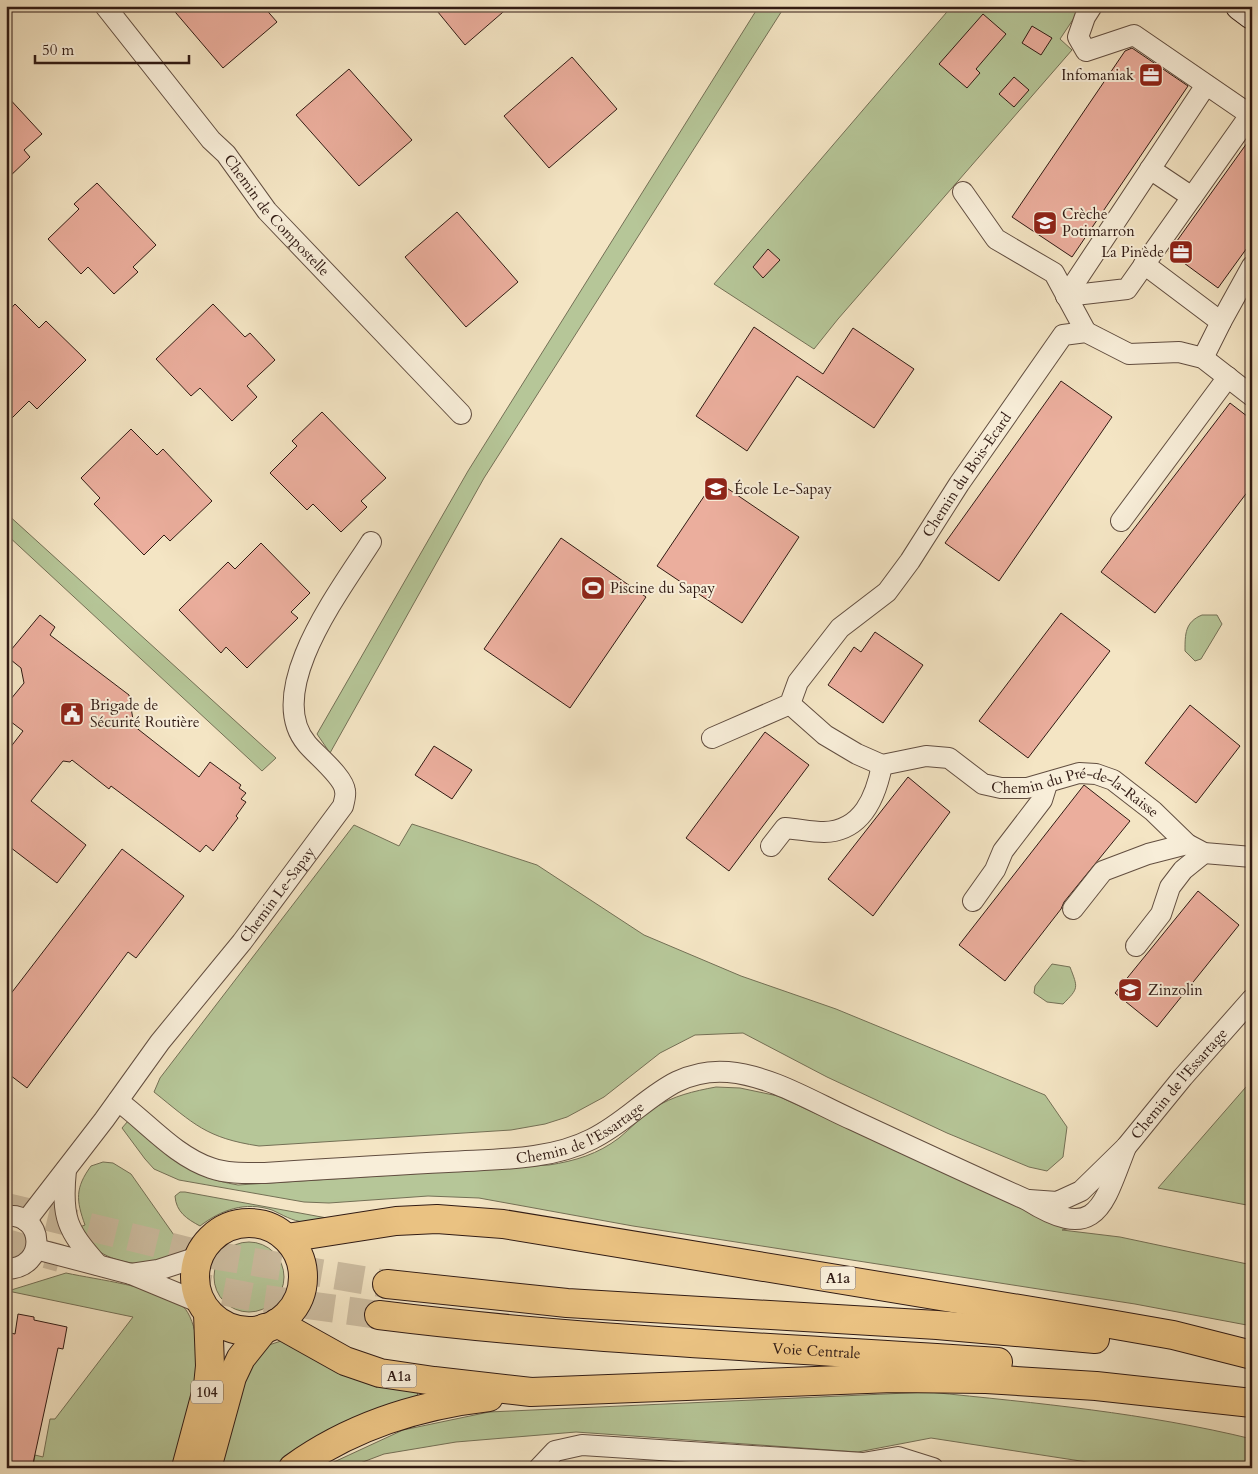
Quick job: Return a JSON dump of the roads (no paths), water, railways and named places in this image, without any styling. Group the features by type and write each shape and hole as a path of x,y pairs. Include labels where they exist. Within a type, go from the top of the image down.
{"main road":[{"name":"A1a","path":"286,1238 396,1221 437,1220 503,1224 1110,1324 1197,1341 1252,1355"},
{"path":"258,1223 273,1228 286,1238 294,1246 301,1262 303,1282 292,1308 271,1326 253,1330 236,1329 219,1322 205,1308 195,1275 198,1257 204,1246 212,1237 228,1226 236,1224 258,1223"},
{"path":"387,1284 567,1303 937,1325 1075,1336 1172,1350 1252,1367"},
{"name":"104","path":"186,1468 208,1386 210,1366 205,1308"},
{"name":"Voie Centrale","path":"379,1315 578,1336 1061,1368 1168,1382 1252,1401"},
{"name":"A1a","path":"271,1326 345,1361 380,1373 434,1382 531,1392"},
{"name":"104","path":"207,1468 232,1377 241,1358 271,1326"},
{"name":"A1a","path":"293,1468 346,1436 396,1417 453,1403 531,1392 893,1378 996,1379 1096,1386 1252,1401"}],"street":[{"name":"Chemin de Compostelle","path":"105,6 211,140 226,154 258,195 267,211 460,414"},
{"path":"1066,296 1126,288 1251,116 1134,35 1086,51 1078,37 1085,17 1092,6"},
{"path":"1240,6 1252,15"},
{"path":"1066,296 1206,84"},
{"path":"1150,169 1192,198"},
{"path":"963,192 996,239 1054,273 1086,332 1129,354 1179,352 1203,358 1252,396"},
{"path":"1144,264 1221,322"},
{"path":"1203,358 1221,322 1250,273"},
{"name":"Chemin du Bois-Ecard","path":"790,704 798,682 840,628 887,592 910,561 959,484 1063,335 1086,332"},
{"path":"1121,521 1228,377"},
{"name":"Chemin Le-Sapay","path":"26,1221 160,1042 242,942 343,806 345,791 341,781 305,743 296,727 292,708 299,670 312,642 371,542"},
{"path":"712,738 790,704 825,735 857,754 882,765 878,787 864,814 846,827 826,832 785,828 771,846"},
{"name":"Chemin du Pré-de-la-Raisse","path":"882,765 926,756 949,758 983,784 1027,788 1047,784 1079,773 1096,774 1113,780 1153,811 1195,849"},
{"path":"972,901 995,870 1003,851 1042,800 1047,784"},
{"path":"1136,946 1161,914 1170,887 1183,870 1195,849"},
{"path":"1073,909 1103,871 1148,854 1195,849 1252,857"},
{"name":"Chemin de l'Essartage","path":"118,1100 186,1157 212,1168 235,1173 265,1173 506,1158 558,1151 593,1139 672,1082 694,1075 728,1072 781,1087 1027,1200 1057,1202 1080,1192 1126,1147 1183,1077 1252,999"},
{"path":"66,1170 64,1210 68,1225 81,1246 98,1265"},
{"path":"6,1216 19,1217 26,1221 36,1234 36,1249 32,1258 24,1265 6,1269"},
{"path":"36,1249 131,1274 205,1308"},
{"path":"131,1274 158,1270 198,1257"},
{"path":"539,1468 555,1451 582,1445 863,1463 898,1457 932,1468"}],"tunnel":[{"path":"7,1207 188,1251 387,1284"},
{"path":"6,1243 60,1258"},
{"path":"141,1276 258,1298 379,1315"}],"place":[{"name":"Infomaniak","path":"1151,75"},
{"name":"Crèche Potimarron","path":"1045,223"},
{"name":"La Pinède","path":"1181,252"},
{"name":"École Le-Sapay","path":"716,489"},
{"name":"Piscine du Sapay","path":"593,588"},
{"name":"Brigade de Sécurité Routière","path":"72,714"},
{"name":"Zinzolin","path":"1130,990"}]}
